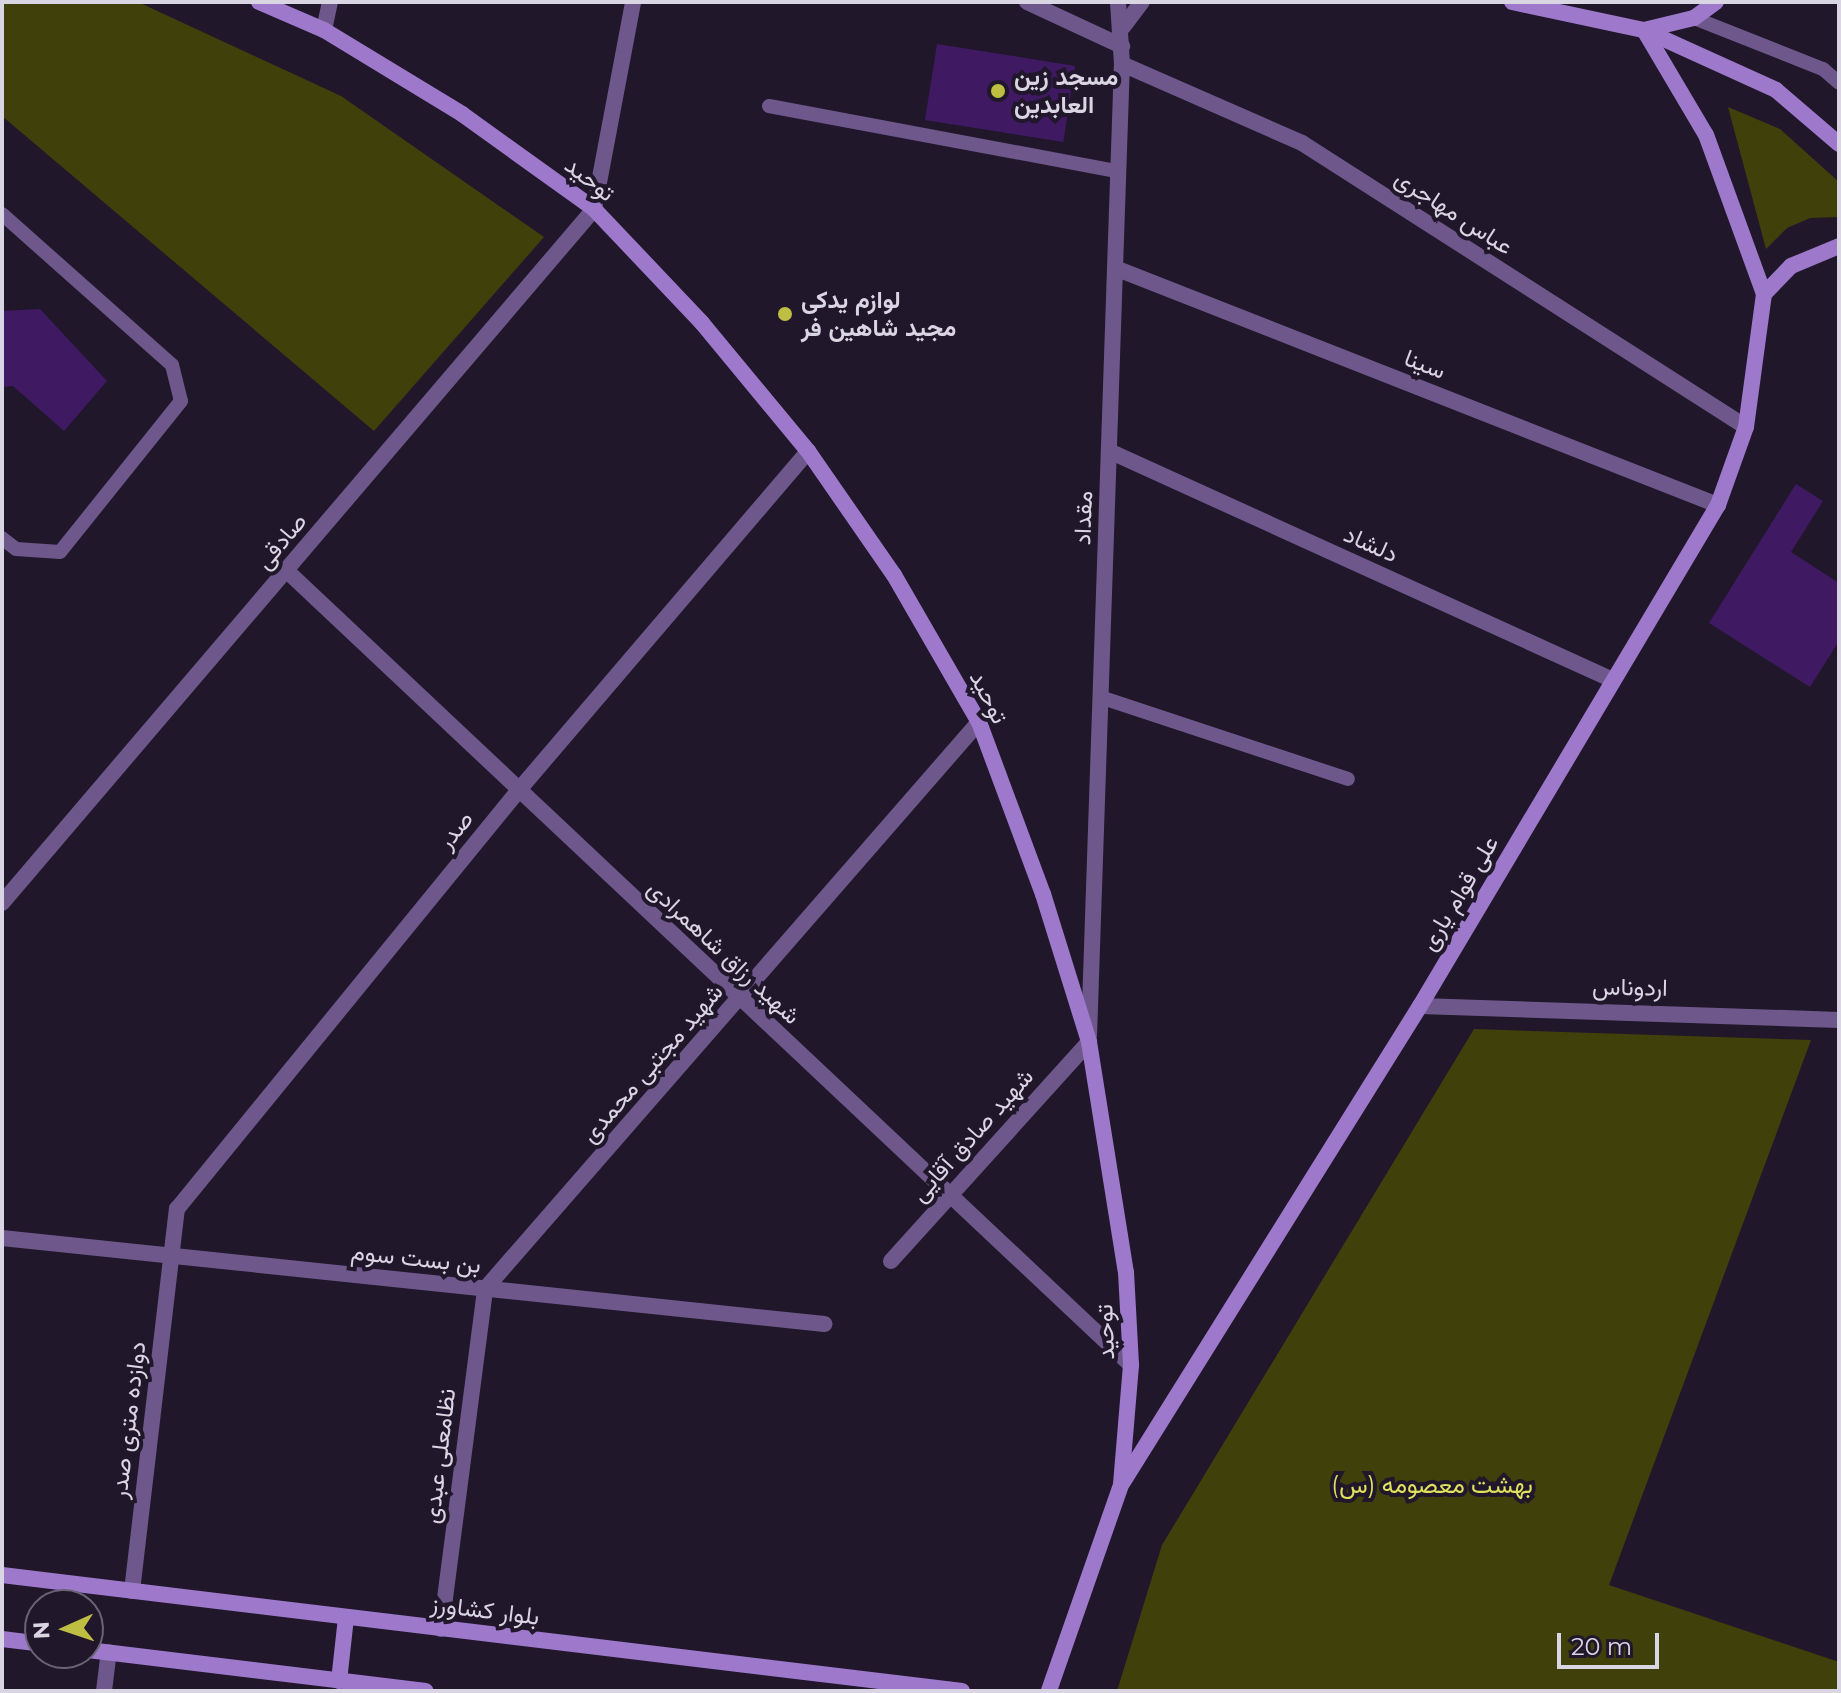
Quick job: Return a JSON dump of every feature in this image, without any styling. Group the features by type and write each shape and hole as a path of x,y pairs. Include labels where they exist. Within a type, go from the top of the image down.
{"main road":[{"name":"توحید","path":"259,2 324,30 462,114 594,209 702,323 808,451 894,575 979,722 1043,894 1089,1042 1126,1272 1131,1365 1121,1485 1049,1691"},
{"path":"1512,2 1644,30 1776,90 1839,144"},
{"path":"1644,30 1694,18 1716,2"},
{"path":"1644,30 1706,135 1764,294 1791,266 1839,246"},
{"name":"علی قوام یاری","path":"1121,1485 1420,1006 1718,505 1746,427 1764,294"},
{"name":"بلوار کشاورز","path":"2,1575 962,1691"},
{"path":"339,1681 346,1618"},
{"path":"2,1639 24,1642"},
{"path":"104,1652 426,1691"}],"street":[{"path":"324,30 330,2"},
{"path":"594,209 633,2"},
{"path":"1027,2 1122,46"},
{"name":"مقداد","path":"1089,1042 1122,64 1123,27 1118,2"},
{"path":"1123,27 1142,2"},
{"name":"عباس مهاجری","path":"1122,64 1302,143 1746,427"},
{"name":"صادقی","path":"2,903 594,209"},
{"name":"سینا","path":"1115,268 1718,505"},
{"name":"صدر","path":"171,1255 177,1209 518,791 808,451"},
{"name":"دلشاد","path":"1109,451 1613,680"},
{"name":"شهید رزاق شاهمرادی","path":"287,571 1131,1365"},
{"name":"شهید مجتبی محمدی","path":"485,1289 740,1000 979,722"},
{"name":"اردوناس","path":"1420,1006 1839,1020"},
{"name":"شهید صادق آقایی","path":"891,1261 1089,1042"},
{"name":"بن بست سوم","path":"2,1238 825,1324"},
{"name":"دوازده متری صدر","path":"132,1591 171,1255"},
{"name":"نظامعلی عبدی","path":"441,1629 485,1289"},
{"path":"104,1691 109,1652"}],"lane":[{"path":"1694,18 1823,69 1839,83"},
{"path":"769,106 1118,171"},
{"path":"2,214 172,365 181,401 60,552 16,549 2,538"},
{"path":"1100,697 1348,779"}],"green space":[{"path":"2,2 138,2 341,96 544,237 374,431 2,116"},
{"path":"1728,107 1780,129 1839,182 1839,217 1810,218 1787,228 1766,249"},
{"name":"(بهشت معصومه (س","path":"1474,1029 1811,1040 1609,1585 1839,1662 1839,1691 1117,1691 1162,1545"}],"building":[{"name":"مسجد زین العابدین","path":"937,44 1075,66 1063,142 925,120"},
{"path":"40,309 107,381 64,431 13,386 2,387 2,311"},
{"path":"1796,484 1823,501 1791,552 1839,583 1839,641 1810,687 1709,623"}],"place":[{"name":"مسجد زین العابدین","path":"998,91"},
{"name":"لوازم یدکی مجید شاهین فر","path":"785,314"}]}
